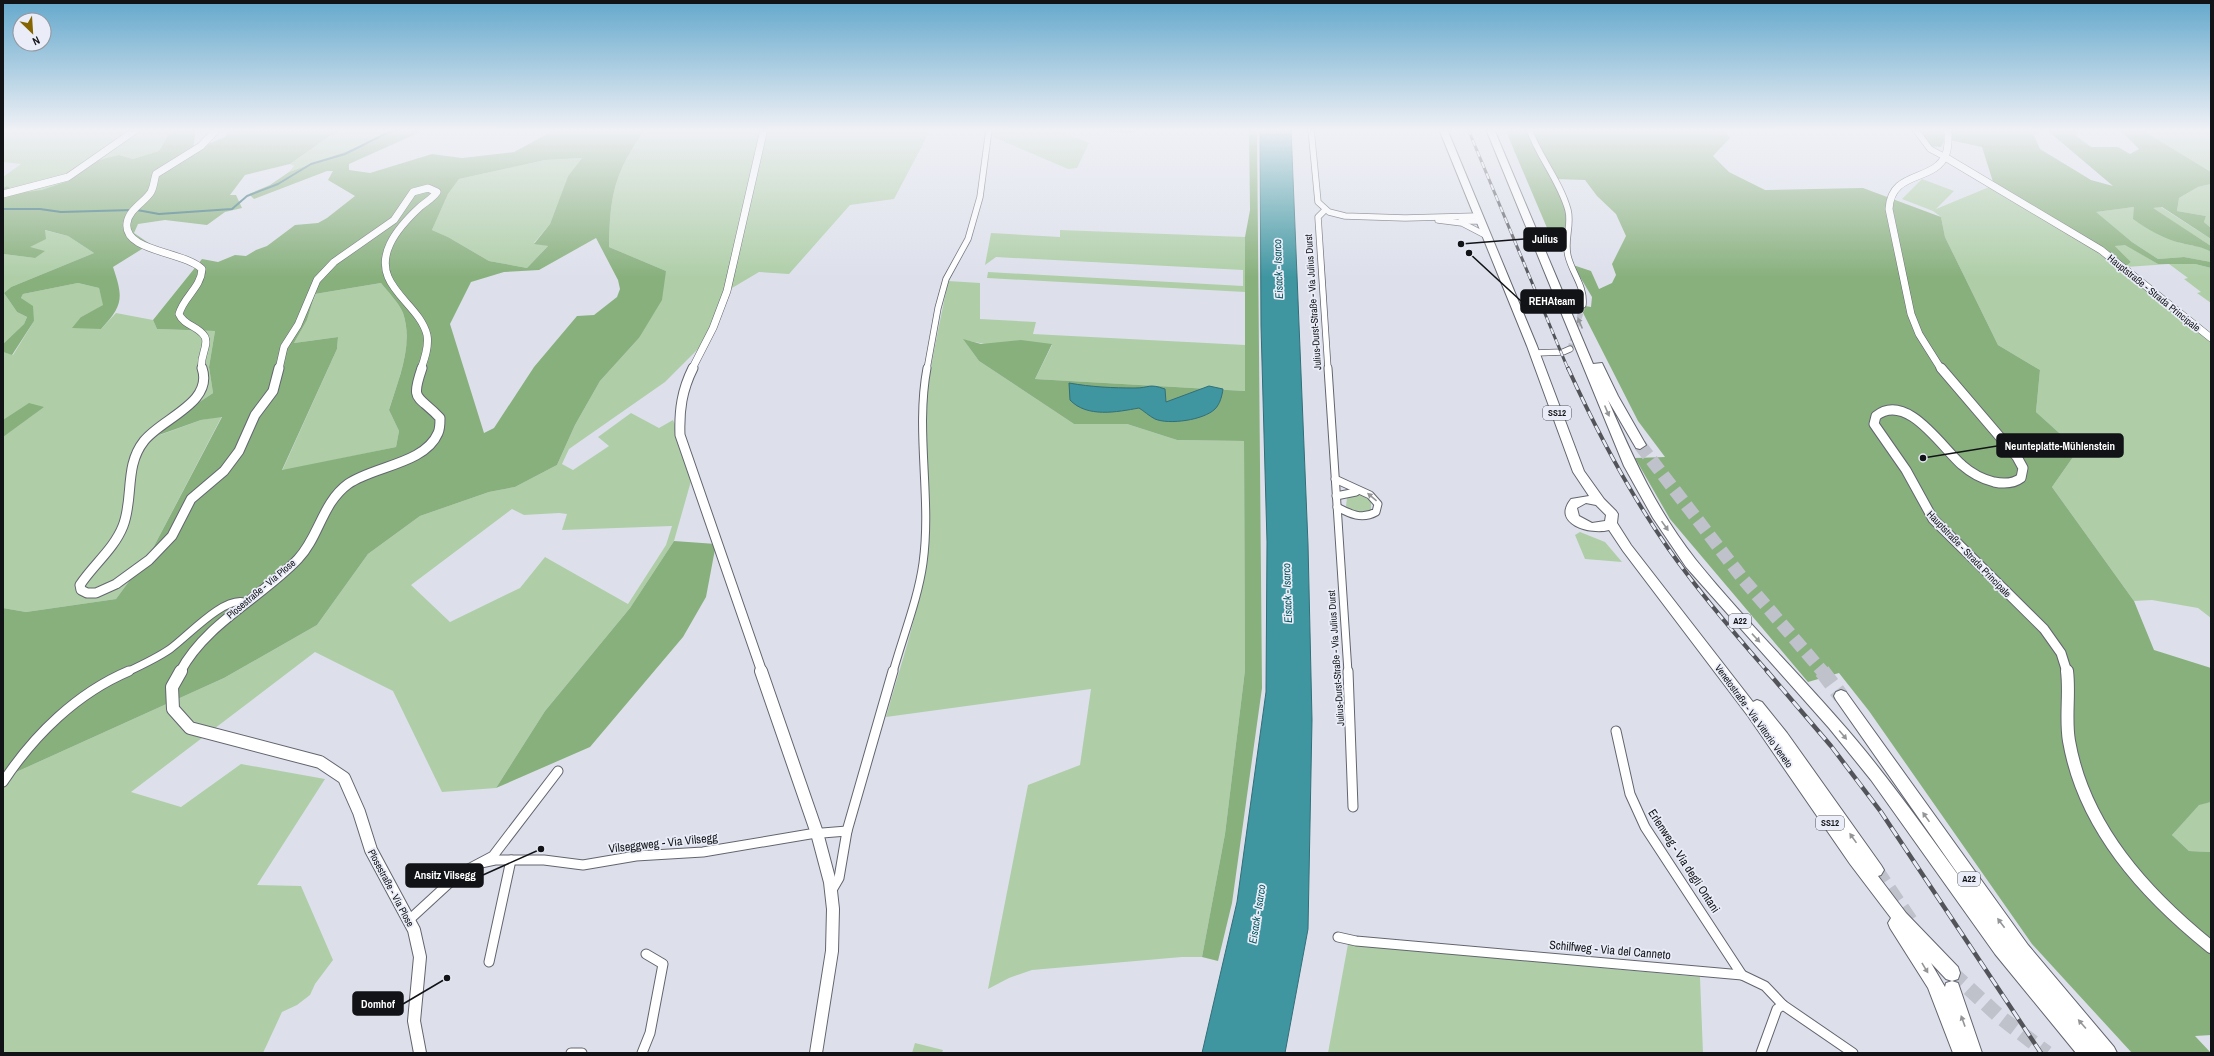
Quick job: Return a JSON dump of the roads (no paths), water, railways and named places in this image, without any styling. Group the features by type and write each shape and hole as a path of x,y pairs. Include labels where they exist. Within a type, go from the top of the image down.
{"highway":[{"name":"A22","path":"1510,178 1630,466 1658,515 1711,587 1834,724 1876,775 2001,948 2088,1053"},
{"path":"1519,178 1603,379 1640,445"},
{"name":"A22","path":"1841,696 2022,951 2054,991 2108,1053"}],"main road":[{"name":"Venetostraße - Via Vittorio Veneto","path":"1463,178 1535,353 1579,472 1600,502 1612,514 1611,523 1627,548 1769,735 1875,888"},
{"name":"Venetostraße - Via Vittorio Veneto","path":"1579,472 1581,494 1579,500 1571,507 1573,517 1581,524 1597,528 1627,548"},
{"path":"1579,500 1586,499 1600,502"},
{"path":"1597,528 1611,523"},
{"path":"1694,635 1719,659 1782,737 1876,870"},
{"path":"1875,888 1934,982 1944,1004 1961,1053"},
{"name":"SS12","path":"1875,888 1952,981 1974,1053"}],"street":[{"path":"3,194 51,183 62,178"},
{"name":"Plosestraße - Via Plose","path":"155,178 152,190 129,218 126,229 130,236 146,247 193,259 202,269 200,281 181,305 179,314 182,320 196,328 205,337 206,343 200,365 205,380 204,388 190,403 160,425 136,452 130,465 127,515 114,543 80,585 81,590 87,593 106,590 132,574 149,560 172,536 191,499 232,462 239,451 255,415 273,391 284,347 298,325 317,280 334,262 394,220 413,192 428,188 437,192 409,218 394,235 388,244 386,254 388,280 417,318 426,333 427,346 415,388 416,394 419,400 440,418 442,427 424,450 411,458 369,473 342,490 327,506 309,543 298,558 244,602 207,637 180,671 171,691 170,701 175,716 190,728 316,761 336,771 349,787 371,850 409,920 419,951 414,1021 420,1053"},
{"path":"752,178 722,309 689,373 683,388 678,418 682,442 817,833 832,890 831,957 816,1053"},
{"path":"832,890 839,878 847,831 913,603 923,563 925,521 922,393 938,308 946,280 968,239 980,197 982,178"},
{"path":"1316,178 1318,202 1325,210 1345,216 1479,218"},
{"path":"1553,178 1562,192 1566,206 1569,229 1567,254 1584,296 1583,305"},
{"name":"Hauptstraße - Strada Principale","path":"1912,178 1900,185 1891,197 1891,216 1908,304 1926,346 1940,365 2017,457 2022,468 2023,476 2016,482 2000,483 1973,474 1955,460 1923,424 1908,414 1886,411 1876,416 1874,424 1906,470 1921,500 1933,519 2041,627 2058,647 2066,663 2068,687 2068,738 2073,764 2081,786 2111,840 2138,879 2179,921 2211,947"},
{"name":"Hauptstraße - Strada Principale","path":"1983,178 2101,250 2138,278 2211,338"},
{"name":"Julius-Durst-Straße - Via Julius Durst","path":"1325,210 1318,217 1352,714 1353,807"},
{"path":"1415,218 1450,221 1471,226 1487,236"},
{"path":"1450,221 1479,218"},
{"path":"1535,353 1563,352 1570,349"},
{"path":"1335,479 1343,485 1369,494 1376,500 1378,508 1372,515 1366,517 1353,516 1337,507"},
{"path":"1336,496 1360,491"},
{"path":"3,782 16,760 28,746 90,692 159,656 219,610 235,601 244,602"},
{"name":"Erlenweg - Via degli Ontani","path":"1616,731 1630,794 1645,827 1742,975"},
{"path":"409,920 459,874 470,866 481,863 493,856 519,820 558,771"},
{"name":"Vilseggweg - Via Vilsegg","path":"481,863 495,860 544,860 582,865 636,856 702,852 817,833 822,834 847,831"},
{"path":"489,962 511,860"},
{"name":"Schilfweg - Via del Canneto","path":"1338,937 1356,941 1742,975 1765,986 1783,1004 1853,1053"},
{"path":"642,1053 650,1033 663,964 646,954"},
{"path":"1761,1053 1778,1009 1783,1004"},
{"path":"571,1053 582,1053"}],"water":[{"name":"Eisack - Isarco","path":"1260,178 1293,178 1308,544 1312,720 1308,929 1285,1053 1202,1053 1237,902 1266,692 1267,542 1261,326"},
{"path":"1069,383 1135,388 1155,386 1165,389 1166,402 1209,386 1223,389 1218,405 1210,413 1195,419 1169,422 1155,419 1139,408 1103,412 1077,406 1070,400"}],"waterway":[{"path":"137,210 159,214 232,209 247,196 278,184 287,178"},
{"path":"3,209 40,209 61,212 132,210"}],"tunnel":[{"path":"1570,349 1583,305"},
{"path":"1640,445 1743,579 1823,672"},
{"path":"1822,671 1841,696"},
{"path":"1876,870 1912,923"},
{"path":"1952,973 2000,1017 2047,1053"}],"railway":[{"path":"1489,178 1568,369"},
{"path":"1568,368 1614,460 1654,527 1704,596 1768,672"},
{"path":"1767,671 1831,746 1881,812 2041,1053"}],"place":[{"name":"Julius","path":"1461,244"},
{"name":"REHAteam","path":"1469,253"},
{"name":"Neunteplatte-Mühlenstein","path":"1923,458"},
{"name":"Ansitz Vilsegg","path":"541,849"},
{"name":"Domhof","path":"447,978"}]}
